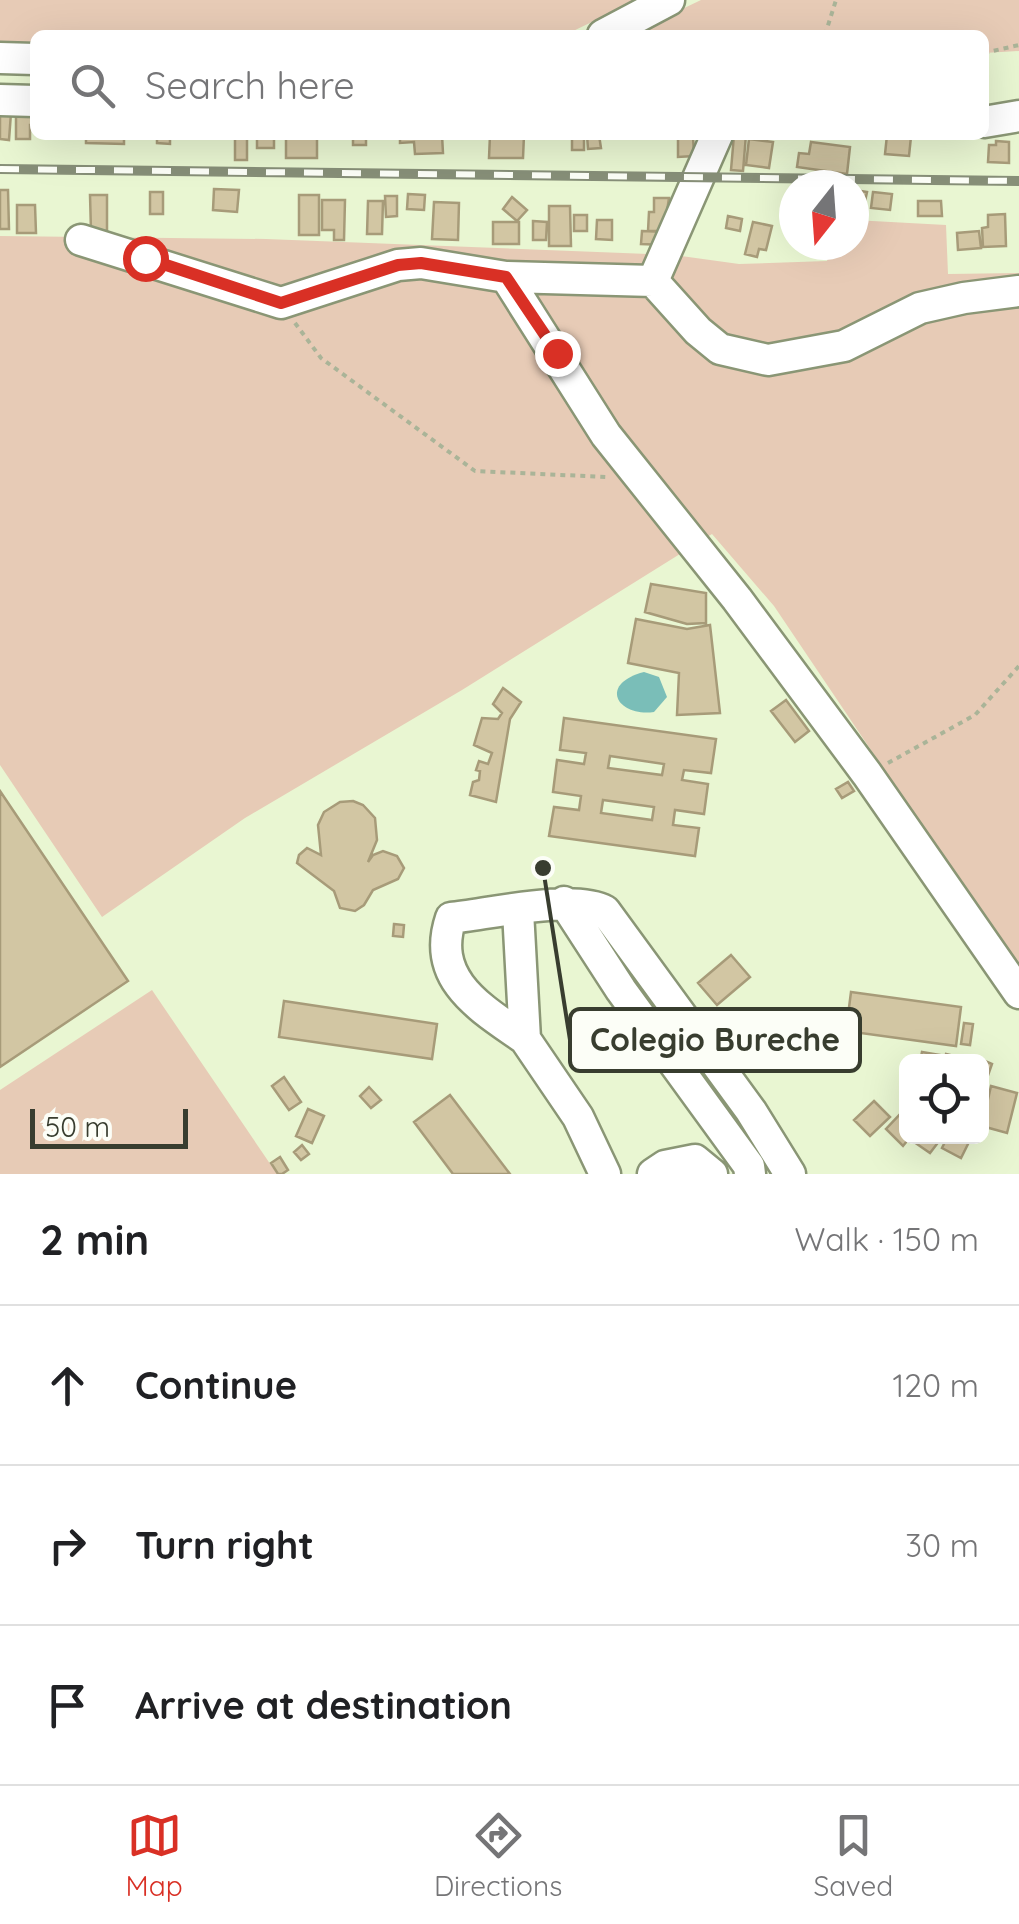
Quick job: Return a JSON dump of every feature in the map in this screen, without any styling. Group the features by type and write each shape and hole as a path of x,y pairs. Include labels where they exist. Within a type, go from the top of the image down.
{"street":[{"path":"612,30 669,0"},
{"path":"0,58 30,59"},
{"path":"0,100 30,101"},
{"path":"989,121 1019,116"},
{"path":"653,281 715,140"},
{"path":"82,240 281,303 398,265 421,263 506,277 653,281 698,331 720,348 768,360 844,346 920,308 1019,290"},
{"path":"506,277 606,434 737,599 867,774 1019,993"},
{"path":"564,902 622,990 749,1166 750,1174"},
{"path":"605,1174 578,1118 525,1039 478,1006 450,973 445,935 450,918 564,902 594,905 605,911 751,1111 790,1174"},
{"path":"518,910 525,1039"},
{"path":"653,1174 666,1166 695,1160 712,1174"}],"path":[{"path":"827,30 836,0"},
{"path":"989,52 1019,45"},
{"path":"281,303 321,358 475,471 641,479"},
{"path":"867,774 975,715 1019,666"}],"shaded area":[{"path":"0,0 637,0 575,30 30,30 30,44 0,47"},
{"path":"701,0 1019,0 1019,51 989,53 989,30 638,30"},
{"path":"869,221 946,225 948,274 1019,273 1019,970 774,606 712,534 462,690 245,818 102,917 0,765 0,236 266,239 674,255 739,264 869,260"},
{"path":"152,990 277,1174 0,1174 0,1090"}],"water":[{"path":"644,672 659,677 667,697 654,712 630,710 618,698 621,684"}],"building":[{"path":"16,111 30,111 30,139 16,139"},
{"path":"0,112 11,113 9,140 0,139"},
{"path":"86,140 124,140 124,144"},
{"path":"235,140 247,140 247,160 235,160"},
{"path":"257,140 274,140 274,148 257,148"},
{"path":"286,140 317,140 317,158 286,158"},
{"path":"353,140 366,140 366,145 353,145"},
{"path":"400,140 442,140 443,153 415,154 414,142"},
{"path":"490,140 524,140 523,158 489,158"},
{"path":"572,140 584,140 584,150 572,150"},
{"path":"587,140 600,140 601,148 588,149"},
{"path":"678,140 693,140 694,156 678,157"},
{"path":"734,140 746,140 743,171 731,170"},
{"path":"749,140 773,142 769,168 746,165"},
{"path":"886,140 911,140 909,156 885,154"},
{"path":"996,141 1009,142 1009,163 988,162 989,145 996,145"},
{"path":"811,142 850,147 847,170 797,167 799,153 809,154"},
{"path":"214,189 239,190 237,212 213,210"},
{"path":"0,190 8,190 9,229 0,229"},
{"path":"150,192 163,192 163,214 150,214"},
{"path":"873,192 892,194 890,210 871,208"},
{"path":"408,194 425,195 424,210 407,209"},
{"path":"90,195 107,195 107,231 91,231"},
{"path":"299,195 319,195 319,235 299,235"},
{"path":"385,196 397,196 397,216 386,217"},
{"path":"512,197 527,210 517,221 503,209"},
{"path":"654,198 669,198 664,231 648,231"},
{"path":"322,200 345,200 344,240 334,240 334,230 322,230"},
{"path":"368,201 383,201 382,234 367,234"},
{"path":"918,201 941,201 942,216 918,216"},
{"path":"434,202 459,203 458,240 432,239"},
{"path":"17,205 35,205 36,233 17,233"},
{"path":"549,206 570,206 571,246 549,246"},
{"path":"1005,214 1006,246 983,247 982,228 988,227 988,215"},
{"path":"574,215 587,215 587,231 574,231"},
{"path":"728,216 742,219 740,231 726,228"},
{"path":"597,220 612,220 612,240 596,239"},
{"path":"533,221 547,222 546,240 533,240"},
{"path":"493,222 519,222 519,244 493,244"},
{"path":"753,222 772,226 766,250 759,249 757,257 745,254"},
{"path":"642,231 666,232 665,245 641,244"},
{"path":"979,231 981,248 958,250 957,233"},
{"path":"651,584 706,593 706,623 687,624 645,612"},
{"path":"636,619 687,629 710,625 720,713 677,715 679,673 628,663"},
{"path":"503,688 521,702 510,719 496,802 470,795 473,782 479,780 479,761 488,764 492,753 474,745 482,718 498,719 502,713 493,704"},
{"path":"786,700 809,731 795,742 771,711"},
{"path":"564,718 716,739 711,773 684,770 682,780 708,784 704,814 675,810 673,825 699,828 695,856 549,836 554,807 579,810 581,796 553,792 557,760 584,764 586,753 560,750","holes":["610,756 664,764 662,775 608,768","603,800 654,807 652,820 601,813"]},
{"path":"848,782 854,791 842,798 836,789"},
{"path":"0,791 128,981 0,1067"},
{"path":"353,801 375,818 377,840 368,862 383,851 397,856 404,868 398,879 373,890 355,911 340,908 334,891 297,863 307,848 321,855 318,825 324,812 340,802"},
{"path":"394,924 404,925 403,937 393,936"},
{"path":"731,955 750,977 717,1005 698,983"},
{"path":"851,992 961,1007 956,1046 846,1031"},
{"path":"284,1001 437,1024 432,1059 279,1037"},
{"path":"964,1023 973,1024 970,1045 961,1044"},
{"path":"284,1077 301,1102 289,1110 272,1086"},
{"path":"991,1086 1017,1093 1007,1133 989,1128"},
{"path":"369,1087 381,1100 371,1108 360,1096"},
{"path":"450,1095 510,1174 453,1174 414,1122"},
{"path":"874,1101 890,1117 870,1136 854,1120"},
{"path":"308,1109 324,1116 312,1143 296,1136"},
{"path":"899,1115 899,1142 886,1129"},
{"path":"917,1144 937,1144 930,1153"},
{"path":"944,1144 968,1144 961,1158 942,1148"},
{"path":"302,1145 309,1154 301,1160 294,1152"},
{"path":"280,1157 288,1170 278,1174 271,1163"}],"railway":[{"path":"0,169 1019,181"}],"place":[{"name":"Colegio Bureche","path":"543,868"}],"route":[{"path":"145,258 281,303 398,265 421,263 506,277 557,353"}]}
